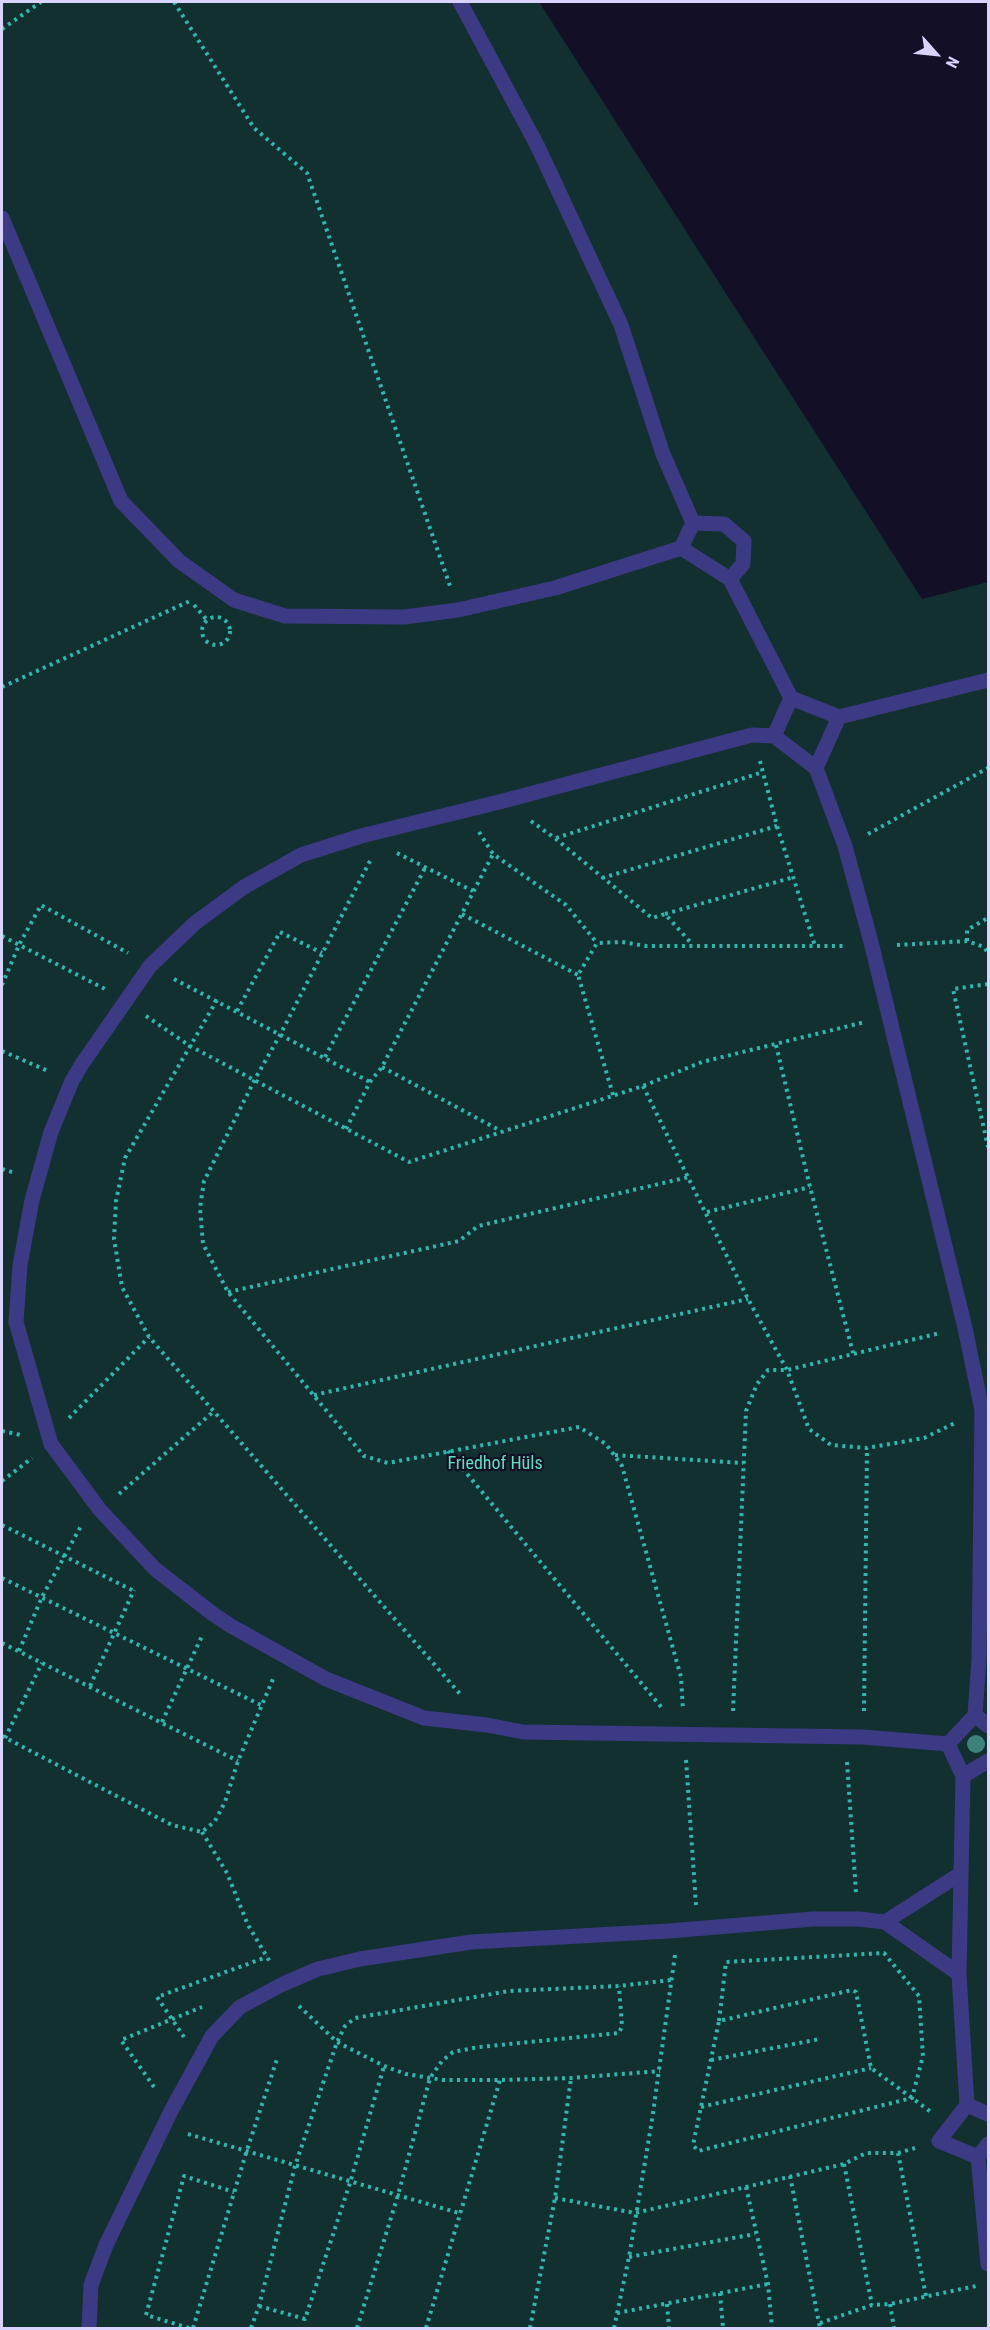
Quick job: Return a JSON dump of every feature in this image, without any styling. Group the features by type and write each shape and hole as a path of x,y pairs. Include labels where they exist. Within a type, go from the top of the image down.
{"lane":[{"path":"2,218 121,501 179,561 234,600 285,616 404,618 458,610 555,588 681,548 693,523 663,454 621,325 537,146 460,2"},
{"path":"693,523 724,524 744,541 743,564 730,579"},
{"path":"681,548 730,579 791,698 839,717 988,680"},
{"path":"774,736 791,698"},
{"path":"816,768 839,717"},
{"path":"752,735 774,736 816,768 845,846 872,946 985,1409 979,1659 975,1715 948,1744 863,1737 732,1737 523,1732 487,1725 424,1718 326,1679 231,1626 149,1563 97,1506 51,1444 16,1322 20,1265 32,1200 51,1132 72,1081 82,1064 150,966 195,923 244,887 301,855 361,836 752,735"},
{"path":"975,1715 988,1726"},
{"path":"948,1744 963,1776 959,1974 967,2104 939,2141 978,2157"},
{"path":"963,1776 988,1761"},
{"path":"885,1922 960,1874"},
{"path":"89,2328 91,2285 106,2245 212,2036 240,2007 283,1984 318,1970 350,1962 471,1942 669,1931 813,1919 858,1919 885,1922 959,1974"},
{"path":"967,2104 988,2114"},
{"path":"988,2144 978,2157 988,2264"}],"path":[{"path":"2,29 38,2"},
{"path":"174,2 254,128 307,172 458,610"},
{"path":"2,687 217,589"},
{"path":"190,601 207,620"},
{"path":"212,617 222,618 228,622 230,636 221,645 210,645 202,637 202,625 207,620 212,617"},
{"path":"752,735 777,826 815,946"},
{"path":"845,846 988,768"},
{"path":"556,839 763,772"},
{"path":"503,801 556,839 652,918 794,877"},
{"path":"465,810 493,854 566,905 597,943"},
{"path":"602,878 777,826"},
{"path":"361,836 473,891"},
{"path":"379,844 204,1181 200,1208 203,1244 228,1292 364,1456 388,1463 447,1450 579,1427 606,1444 615,1455 622,1466 681,1677 697,1928"},
{"path":"346,1129 370,1082 382,1067 493,854"},
{"path":"324,1057 425,868"},
{"path":"2,985 19,945 41,905 150,966 370,1082"},
{"path":"462,914 578,975 613,1095"},
{"path":"665,914 692,944"},
{"path":"967,941 967,930 988,918"},
{"path":"237,1011 280,932 322,953"},
{"path":"2,936 126,1000 190,1046 410,1162 643,1086 702,1062 889,1016"},
{"path":"597,943 622,942 646,946 692,944 872,946 967,941 984,947 988,952"},
{"path":"578,975 597,943"},
{"path":"988,984 953,989 988,1147"},
{"path":"217,1000 125,1158 116,1201 114,1239 122,1287 149,1337 487,1725"},
{"path":"776,1045 853,1353"},
{"path":"2,1051 72,1081"},
{"path":"382,1067 501,1131"},
{"path":"643,1086 748,1299 787,1370 809,1430 831,1445 867,1448 924,1438 985,1409"},
{"path":"228,1292 459,1241 478,1227 689,1177"},
{"path":"707,1212 810,1187"},
{"path":"314,1395 748,1299"},
{"path":"732,1737 742,1463 746,1411 757,1384 768,1370 787,1370 964,1328"},
{"path":"2,1481 51,1444 75,1411 149,1337"},
{"path":"19,1651 42,1598 97,1506 213,1412"},
{"path":"863,1737 867,1448"},
{"path":"447,1450 685,1735"},
{"path":"615,1455 742,1463"},
{"path":"2,1525 134,1591"},
{"path":"90,1686 149,1563"},
{"path":"2,1578 261,1705"},
{"path":"162,1722 213,1614"},
{"path":"2,1642 238,1761"},
{"path":"202,1832 215,1821 225,1802 238,1761 284,1654"},
{"path":"42,1664 3,1737 172,1826 202,1832 227,1873 248,1925 283,1984 301,2010 337,2042 384,2066 406,2074 443,2080 571,2078 660,2071"},
{"path":"845,1738 858,1919"},
{"path":"614,2328 629,2257 660,2071 676,1949 669,1931"},
{"path":"884,1953 919,1996 923,2056 912,2098 698,2151 693,2145 719,2021 726,1962 884,1953"},
{"path":"199,2061 157,1997 267,1957"},
{"path":"251,2328 259,2306 295,2166 337,2042 345,2026 355,2018 509,1991 619,1986 671,1980"},
{"path":"357,2328 398,2195 430,2078 441,2061 453,2052 479,2047 619,2033 622,2026 619,1986"},
{"path":"719,2021 852,1990 856,1992 871,2068 951,2126"},
{"path":"240,2007 232,1995 121,2040 178,2131 459,2213"},
{"path":"711,2060 820,2039"},
{"path":"234,2192 184,2176 146,2315 191,2328 278,2056"},
{"path":"259,2306 305,2319 350,2183 384,2066"},
{"path":"701,2107 871,2068"},
{"path":"530,2328 555,2198 571,2078"},
{"path":"426,2328 500,2080"},
{"path":"555,2198 635,2213 844,2164 866,2153 898,2153 939,2141"},
{"path":"898,2153 926,2296"},
{"path":"844,2164 872,2305"},
{"path":"790,2176 820,2328"},
{"path":"746,2187 768,2284 772,2328"},
{"path":"629,2257 755,2234"},
{"path":"617,2313 768,2284"},
{"path":"820,2323 872,2305 890,2304 978,2286"},
{"path":"720,2293 723,2328"},
{"path":"667,2304 669,2328"},
{"path":"890,2304 894,2328"}],"green space":[{"name":"Friedhof Hüls","path":"2,2 539,2 922,599 988,582 988,2328 2,2328"}]}
